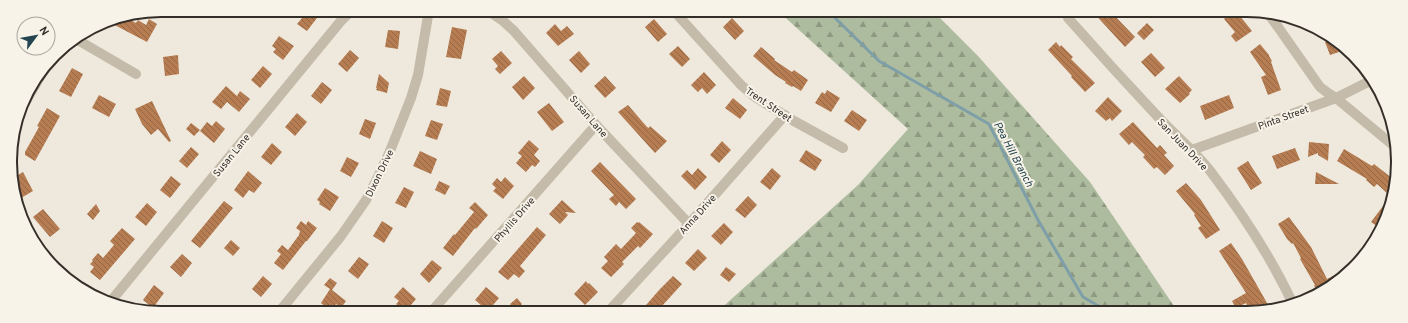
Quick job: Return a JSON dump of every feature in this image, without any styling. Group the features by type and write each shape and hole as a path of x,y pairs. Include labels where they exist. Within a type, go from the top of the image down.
{"street":[{"name":"Susan Lane","path":"114,298 345,17"},
{"name":"Dixon Drive","path":"284,306 341,236 366,200 377,179 411,98 418,75 428,17"},
{"name":"Susan Lane","path":"498,17 514,31 596,125 689,224"},
{"name":"Trent Street","path":"679,17 741,86 784,115 843,148"},
{"name":"San Juan Drive","path":"1068,18 1128,85 1192,150 1211,172 1239,212 1271,263 1290,299"},
{"path":"1273,20 1320,87 1336,98 1390,143"},
{"path":"80,42 136,74"},
{"name":"Pinta Street","path":"1192,150 1336,98 1368,82"},
{"name":"Anna Drive","path":"614,306 689,224 784,115"},
{"name":"Phyllis Drive","path":"436,306 596,125"}],"green space":[{"path":"785,17 939,17 978,56 1090,182 1174,306 724,306 858,185 908,129"}],"building":[{"path":"303,17 317,18 307,31 297,24"},
{"path":"1098,17 1116,17 1135,37 1125,47"},
{"path":"1226,17 1241,17 1252,31 1236,42 1231,36 1235,32 1224,19"},
{"path":"732,18 744,31 735,40 723,27"},
{"path":"149,19 157,24 147,42 115,25 131,20 136,23 138,20 146,25"},
{"path":"654,19 667,34 658,42 645,27"},
{"path":"1147,23 1154,30 1144,40 1137,33"},
{"path":"555,24 561,31 567,26 574,34 558,46 546,33"},
{"path":"452,27 467,30 461,59 446,57"},
{"path":"388,30 400,31 398,49 385,47"},
{"path":"279,36 294,46 283,60 273,52 276,49 272,46"},
{"path":"1327,41 1340,52 1330,55 1325,42"},
{"path":"1056,42 1073,57 1071,59 1095,83 1085,92 1048,50"},
{"path":"1260,44 1272,61 1271,62 1281,90 1268,95 1261,77 1266,75 1250,52"},
{"path":"678,46 690,59 682,67 669,54"},
{"path":"761,47 775,59 774,60 792,72 794,70 808,80 801,91 785,83 786,82 775,75 753,56"},
{"path":"350,50 359,58 347,72 338,64"},
{"path":"501,51 512,63 500,74 495,69 498,66 492,59"},
{"path":"579,51 590,64 581,73 569,60"},
{"path":"1151,53 1165,68 1155,77 1141,62"},
{"path":"178,55 179,74 165,76 163,57"},
{"path":"263,66 272,74 260,88 251,80"},
{"path":"72,68 83,74 71,97 59,91"},
{"path":"704,72 716,85 707,94 702,88 698,92 691,85"},
{"path":"379,74 389,83 387,93 376,90"},
{"path":"524,76 535,88 523,100 512,87"},
{"path":"605,76 616,88 605,98 594,86"},
{"path":"1179,76 1192,90 1189,93 1190,94 1180,103 1165,89"},
{"path":"322,82 332,90 321,104 311,96"},
{"path":"226,86 237,96 240,91 250,99 239,112 227,102 221,109 212,102"},
{"path":"440,88 451,91 447,107 436,105"},
{"path":"827,90 840,98 831,112 815,103 822,92 825,94"},
{"path":"99,95 116,104 109,117 92,108"},
{"path":"1229,95 1234,108 1205,120 1200,106"},
{"path":"1108,97 1122,111 1112,121 1110,118 1106,121 1095,111"},
{"path":"733,98 747,110 740,119 725,108"},
{"path":"152,101 171,141 169,142 158,129 151,135 142,124 135,109"},
{"path":"549,103 564,122 552,131 537,112"},
{"path":"628,105 647,127 649,128 650,126 667,141 655,153 618,112"},
{"path":"47,108 60,116 35,161 25,155 25,152 39,127 37,126"},
{"path":"852,110 867,120 859,131 844,121"},
{"path":"297,113 307,122 295,136 285,127"},
{"path":"365,119 376,123 370,139 359,134"},
{"path":"431,120 443,124 437,140 425,136"},
{"path":"216,121 225,129 214,143 200,131 207,122 212,126"},
{"path":"1133,122 1157,148 1160,145 1167,153 1164,155 1174,166 1165,175 1157,167 1154,169 1143,157 1145,155 1132,142 1129,145 1119,134"},
{"path":"191,123 200,130 194,136 186,129"},
{"path":"529,140 539,149 534,155 540,161 535,167 532,165 526,172 516,163 522,156 518,153"},
{"path":"722,141 731,150 719,163 710,155"},
{"path":"1309,142 1329,144 1328,161 1318,155 1318,153 1308,157"},
{"path":"272,143 282,152 271,165 261,157"},
{"path":"191,147 199,154 187,168 179,161"},
{"path":"1295,148 1300,160 1277,169 1272,156"},
{"path":"1344,149 1372,166 1374,164 1390,177 1387,193 1377,184 1374,187 1366,180 1367,179 1337,161"},
{"path":"806,150 822,160 815,171 799,161"},
{"path":"420,151 437,159 431,174 413,166"},
{"path":"347,157 359,163 351,177 340,171"},
{"path":"1248,161 1262,183 1251,190 1237,168"},
{"path":"600,162 636,199 626,209 619,202 616,206 609,199 614,195 591,171"},
{"path":"698,168 707,177 695,190 681,176 687,170 692,175"},
{"path":"772,168 781,176 770,190 760,182"},
{"path":"248,171 262,183 254,193 249,190 243,198 234,190"},
{"path":"23,172 33,191 22,198 18,180 17,175"},
{"path":"1316,172 1339,184 1315,184"},
{"path":"171,176 181,184 170,198 160,190"},
{"path":"505,177 514,186 503,199 493,191 496,188 492,184 497,178 501,182"},
{"path":"439,181 450,186 445,195 435,190"},
{"path":"1186,183 1201,200 1220,230 1206,239 1198,228 1201,226 1194,215 1195,214 1176,191"},
{"path":"404,187 414,192 406,208 395,203"},
{"path":"325,188 339,197 330,211 319,204 320,202 317,200"},
{"path":"748,196 757,205 745,218 735,210"},
{"path":"562,200 576,213 565,212 568,215 560,224 549,214"},
{"path":"224,201 233,208 200,248 191,241"},
{"path":"475,202 488,215 476,229 475,228 453,256 443,248 474,212 469,208"},
{"path":"147,203 157,212 146,226 135,217"},
{"path":"96,204 100,211 93,220 87,214"},
{"path":"1383,206 1376,225 1371,222"},
{"path":"43,209 60,229 50,237 33,217"},
{"path":"1289,217 1311,247 1327,279 1336,274 1316,289 1293,243 1292,244 1287,239 1278,224"},
{"path":"301,221 306,225 308,221 317,228 283,270 274,263 281,254 277,251 282,245 288,250 299,235 300,231 296,228"},
{"path":"382,221 393,228 384,243 373,236"},
{"path":"637,222 653,234 640,248 638,246 622,262 624,264 611,277 601,268 608,261 604,257 616,244 621,249 636,233 631,228"},
{"path":"724,223 733,232 721,245 711,236"},
{"path":"537,227 546,235 520,266 525,271 519,278 514,274 508,280 498,272"},
{"path":"122,228 135,239 100,280 90,272 94,267 90,264 98,253 103,258 114,245 110,241"},
{"path":"231,240 240,248 233,256 224,248"},
{"path":"1231,243 1242,259 1268,304 1247,306 1246,303 1240,306 1235,306 1232,301 1246,293 1219,251"},
{"path":"698,249 707,258 694,271 685,263"},
{"path":"182,254 192,263 181,277 170,267"},
{"path":"359,257 369,264 358,279 348,271"},
{"path":"432,260 442,268 429,283 420,274"},
{"path":"726,267 736,274 729,282 720,275"},
{"path":"263,276 272,284 261,297 252,289"},
{"path":"673,276 682,284 662,306 645,306"},
{"path":"330,278 337,283 332,290 346,301 342,306 336,304 335,306 325,306 321,303 330,289 324,285"},
{"path":"586,281 598,292 585,305 574,294"},
{"path":"154,285 164,293 154,306 150,306 143,300"},
{"path":"403,287 416,299 410,306 398,306 396,304 399,301 394,297"},
{"path":"486,287 499,298 492,306 482,306 475,300"},
{"path":"517,298 522,304 520,306 512,306 510,304"}],"waterway":[{"name":"Pea Hill Branch","path":"834,17 879,61 989,124 1038,220 1083,297 1099,306"}]}
